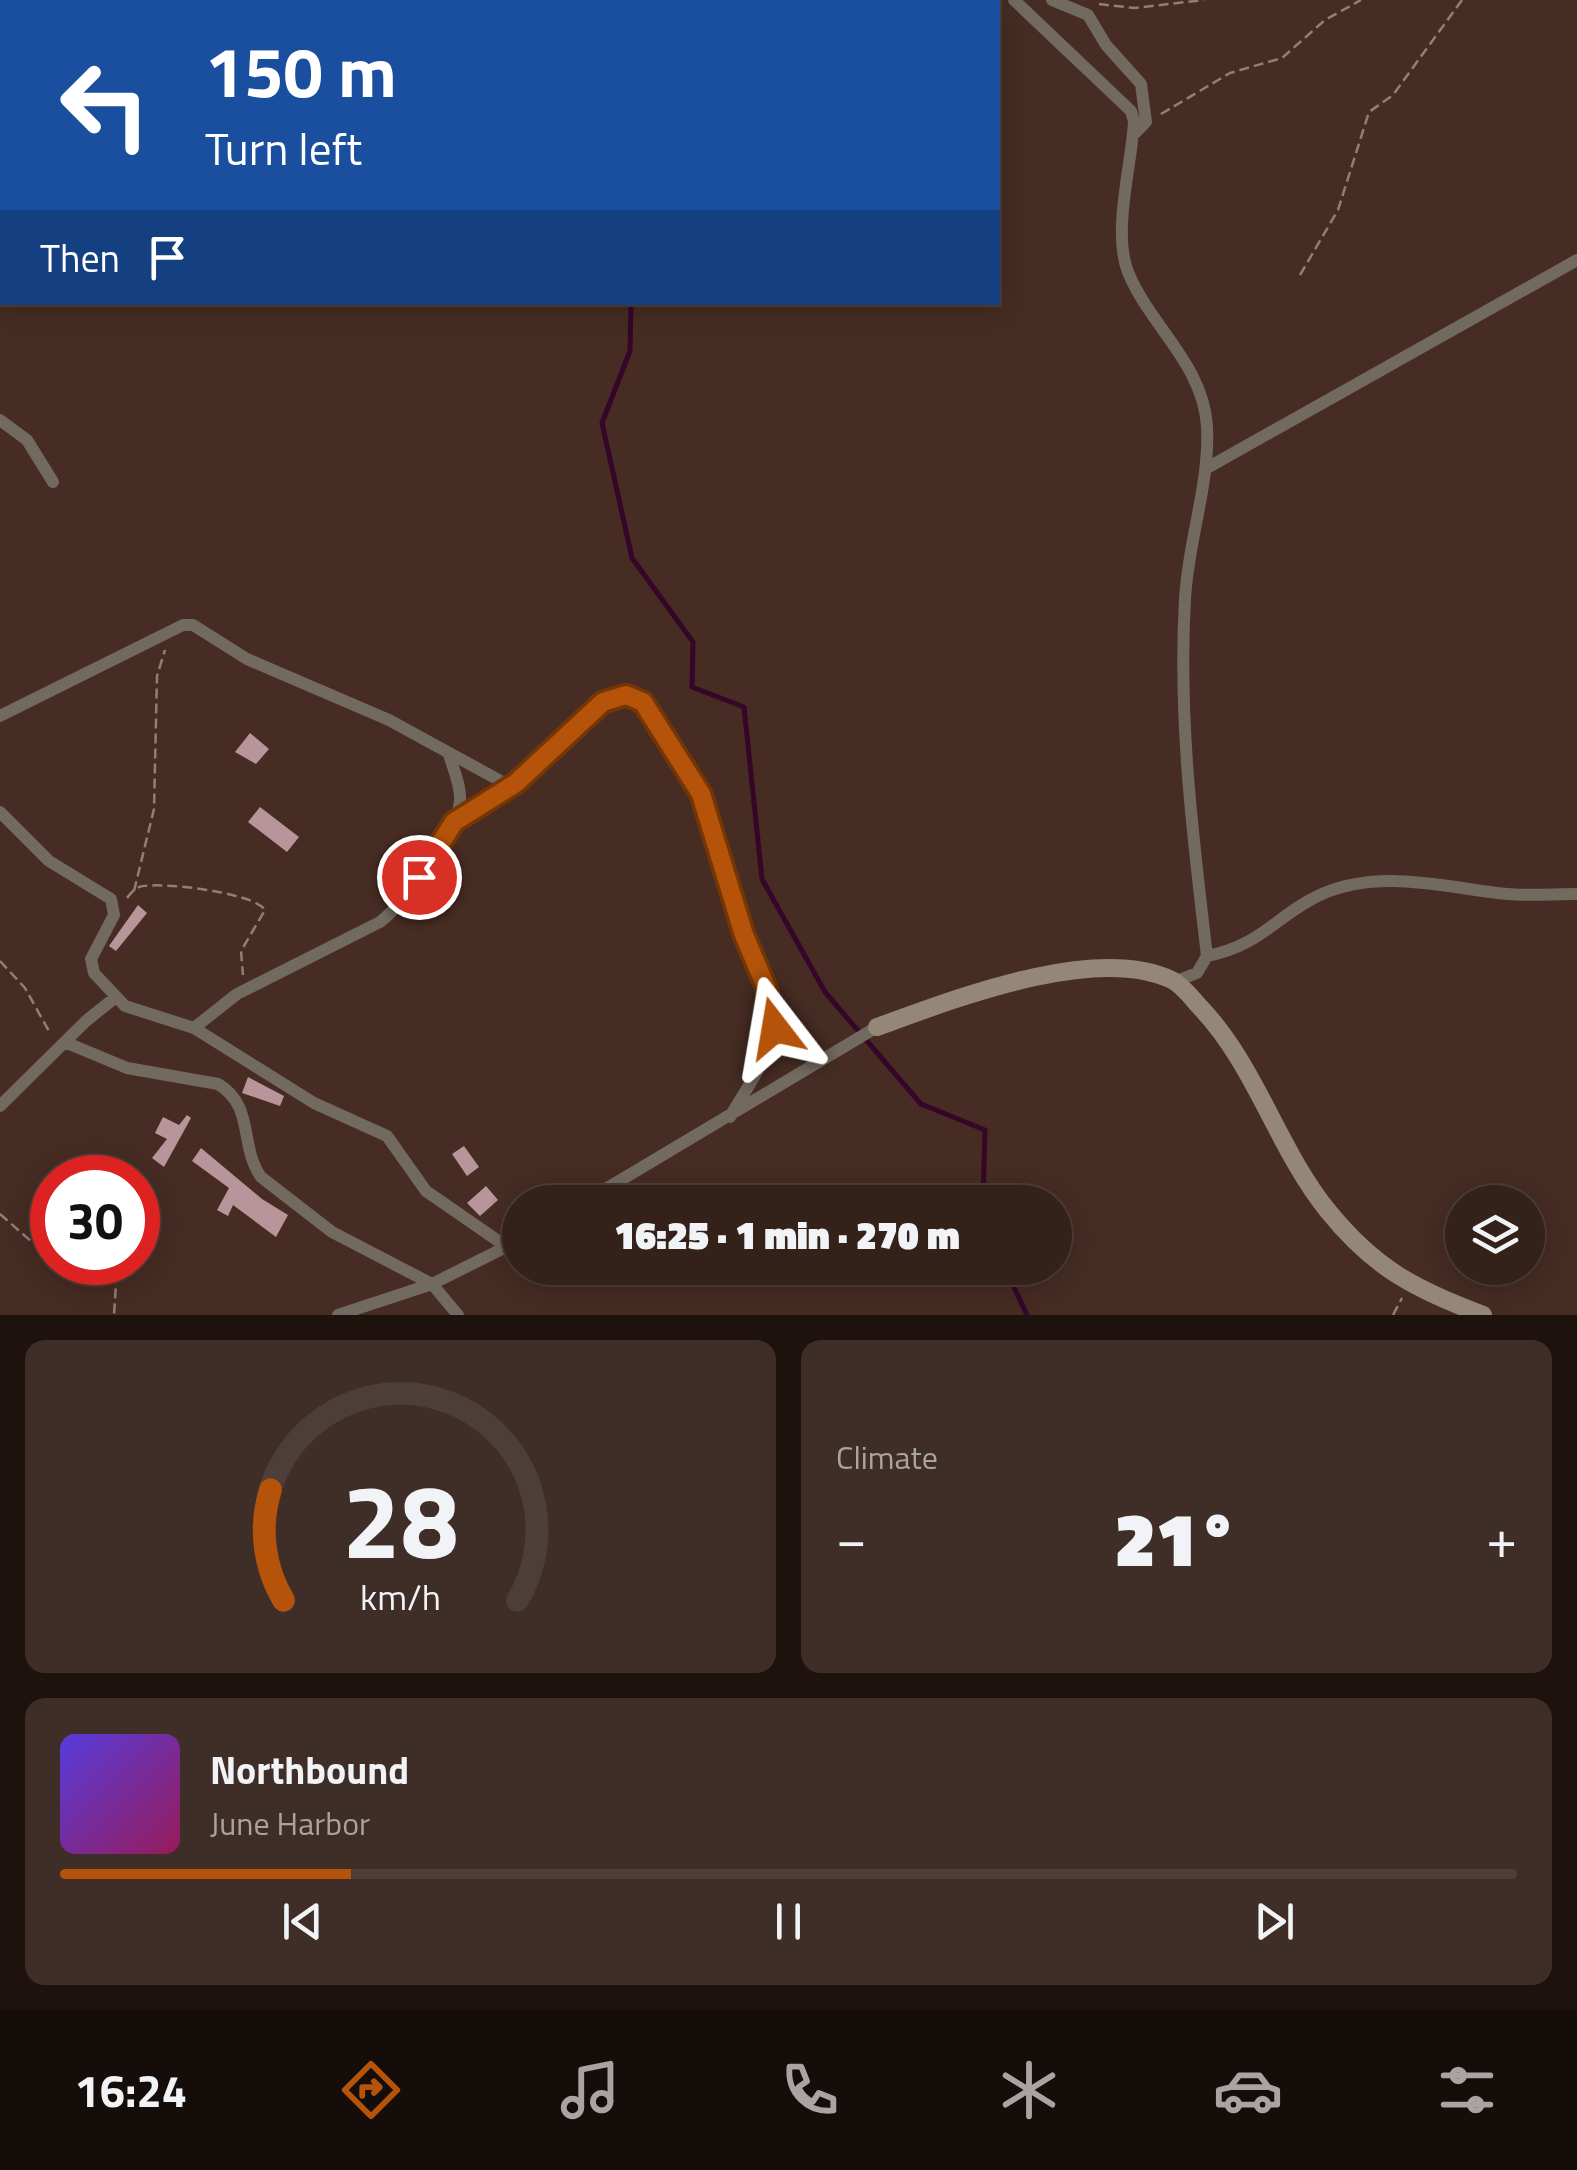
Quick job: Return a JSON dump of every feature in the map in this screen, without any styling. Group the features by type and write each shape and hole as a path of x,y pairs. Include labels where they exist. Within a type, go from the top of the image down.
{"street":[{"path":"1014,0 1130,111 1133,135 1125,188 1126,263 1197,384 1207,422 1207,468 1189,546 1183,743 1208,956 1197,973 1176,981"},
{"path":"1052,0 1088,15 1106,45 1140,84 1146,122 1133,135"},
{"path":"1207,468 1577,260"},
{"path":"0,420 27,440 53,482"},
{"path":"0,716 36,702 171,629 192,626 247,659 389,720 492,779 512,785"},
{"path":"454,822 512,785 612,696 643,702 663,727 701,794 774,1013 775,1028 766,1052 730,1117"},
{"path":"194,1028 240,992 380,922 396,910 454,822 460,793 450,754"},
{"path":"0,812 49,861 111,899 114,915 92,959 94,973 116,998 134,1012 194,1028 314,1103 387,1136 426,1191 502,1244"},
{"path":"1208,956 1236,950 1262,936 1321,894 1376,882 1460,885 1508,894 1577,894"},
{"path":"613,1185 877,1027 1001,982 1108,970 1144,971 1176,981 1229,1036 1282,1138 1326,1208 1362,1250 1408,1285 1483,1315"},
{"path":"0,1106 86,1021 116,998"},
{"path":"63,1046 127,1068 218,1084 230,1090 241,1106 253,1166 261,1177 332,1232 432,1284 458,1315"},
{"path":"338,1315 432,1284 502,1250"}],"path":[{"path":"1086,4 1134,8 1204,0"},
{"path":"1146,122 1230,73 1282,58 1325,20 1362,0"},
{"path":"1300,274 1338,210 1369,112 1393,95 1462,0"},
{"path":"114,915 134,891 154,809 158,676 171,629"},
{"path":"134,891 146,886 223,891 262,904 264,914 241,952 244,978 240,992"},
{"path":"0,961 25,988 63,1046"},
{"path":"0,1214 30,1241"},
{"path":"114,1315 116,1285"},
{"path":"1394,1315 1408,1285"}],"building":[{"path":"250,733 269,749 256,764 235,752"},
{"path":"260,807 299,837 287,852 248,822"},
{"path":"138,905 147,913 116,951 109,946"},
{"path":"248,1077 284,1096 280,1106 242,1093"},
{"path":"187,1115 191,1118 164,1167 160,1155 154,1155 167,1139 155,1133 163,1117 179,1125"},
{"path":"464,1146 479,1167 467,1176 452,1154"},
{"path":"201,1148 262,1199 288,1215 276,1237 233,1205 228,1216 217,1210 229,1188 192,1161"},
{"path":"486,1186 498,1200 480,1216 467,1203"}],"waterway":[{"path":"631,305 630,351 602,423 632,558 693,642 692,687 744,707 762,879 825,992 921,1104 985,1130 983,1185"},
{"path":"1013,1285 1027,1315"}],"route":[{"path":"419,877 454,822 516,783 603,702 612,696 626,695 643,702 663,727 701,794 744,935 766,987 775,1028"}]}
